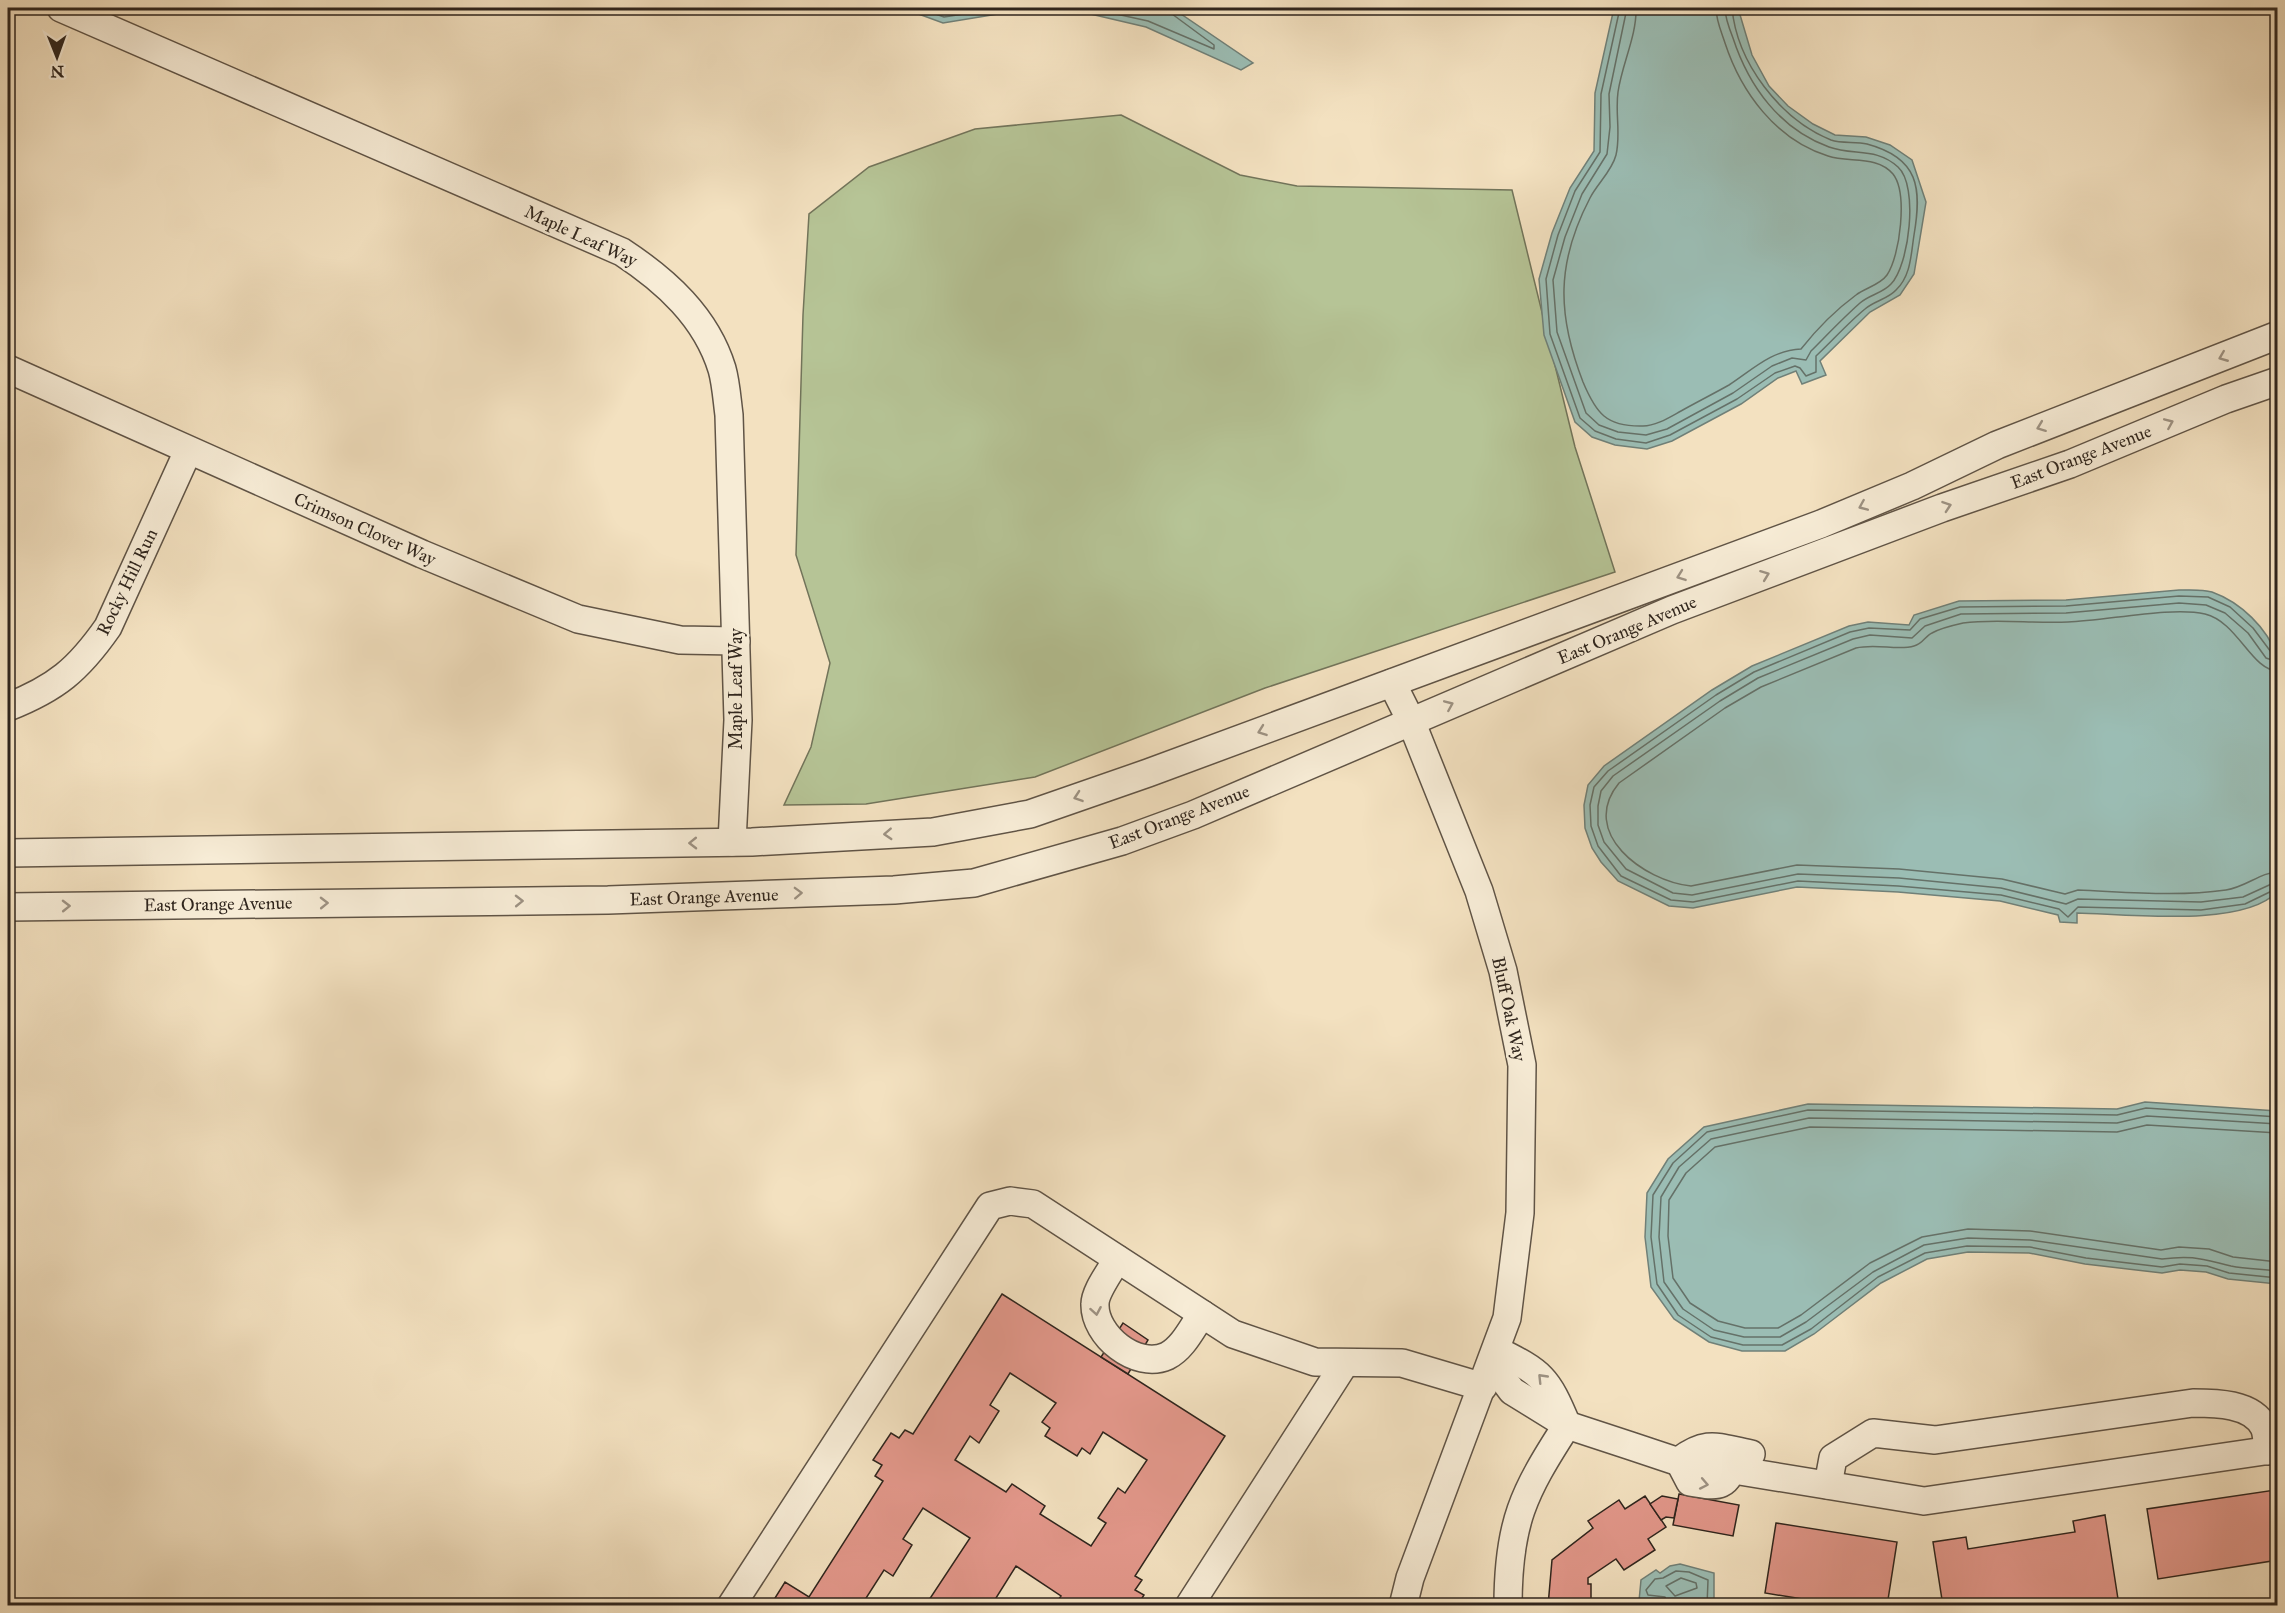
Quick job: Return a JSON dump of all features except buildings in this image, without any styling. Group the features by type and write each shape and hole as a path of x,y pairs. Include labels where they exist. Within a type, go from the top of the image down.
{"street":[{"name":"Maple Leaf Way","path":"61,8 622,252 660,278 683,300 706,331 722,369 729,415 738,720 732,842"},
{"name":"East Orange Avenue","path":"8,853 732,842 933,832 1030,814 1821,524 1912,486 1996,445 2277,335"},
{"name":"Crimson Clover Way","path":"8,369 188,451 578,619 680,640 736,641"},
{"name":"East Orange Avenue","path":"8,907 608,900 894,890 974,883 1122,841 1193,815 1683,606 1942,508 2070,465 2226,399 2277,381"},
{"name":"Rocky Hill Run","path":"8,707 37,696 55,685 92,651 108,627 188,451"},
{"name":"Bluff Oak Way","path":"1392,683 1411,721 1479,891 1503,971 1522,1065 1520,1213 1507,1318 1410,1578 1403,1605"},
{"path":"730,1605 990,1206 1010,1200 1033,1204 1233,1334 1315,1362 1490,1367 1512,1391 1567,1425 1679,1461 1734,1460 1785,1478 1924,1501 2273,1450 2264,1426 2249,1412 2223,1403 2193,1403 1935,1440 1873,1433 1833,1458 1828,1485"},
{"path":"1117,1259 1094,1301 1096,1318 1105,1334 1123,1351 1145,1359 1166,1357 1180,1346 1202,1314"},
{"path":"1189,1605 1345,1363"},
{"path":"1508,1605 1508,1562 1514,1528 1527,1492 1567,1425"}],"green space":[{"path":"1121,115 1240,175 1297,186 1512,190 1575,447 1615,572 1265,688 1035,777 866,804 784,805 811,747 830,663 796,555 803,315 809,214 869,167 975,129"}],"water":[{"path":"902,8 1172,8 1253,63 1241,70 1146,27 1082,12 1004,13 943,23"},
{"path":"1614,8 1738,8 1752,55 1769,86 1788,106 1813,124 1835,135 1866,137 1890,145 1912,160 1926,202 1914,274 1900,295 1870,312 1820,361 1826,375 1802,384 1796,371 1778,378 1741,404 1672,441 1647,449 1615,445 1592,437 1575,422 1544,335 1539,279 1552,233 1570,188 1594,151 1595,93"},
{"path":"2179,590 2208,591 2233,602 2260,626 2277,657 2277,892 2261,903 2238,911 2212,915 2153,916 2077,913 2077,923 2060,922 2058,915 2000,901 1898,892 1797,887 1693,908 1669,906 1618,881 1592,848 1585,828 1584,805 1588,785 1604,766 1712,690 1752,666 1849,626 1868,622 1909,625 1914,615 1959,601 2066,600"},
{"path":"2145,1102 2277,1111 2277,1284 2228,1279 2206,1272 2180,1270 2162,1273 2085,1264 2029,1253 1968,1252 1927,1259 1881,1283 1814,1334 1785,1351 1742,1351 1709,1342 1674,1319 1651,1287 1645,1237 1647,1193 1668,1159 1704,1127 1808,1104 2117,1109"},
{"path":"1680,1564 1714,1573 1714,1603 1663,1606 1663,1602 1639,1601 1641,1580 1656,1570 1660,1573 1670,1566"}]}
